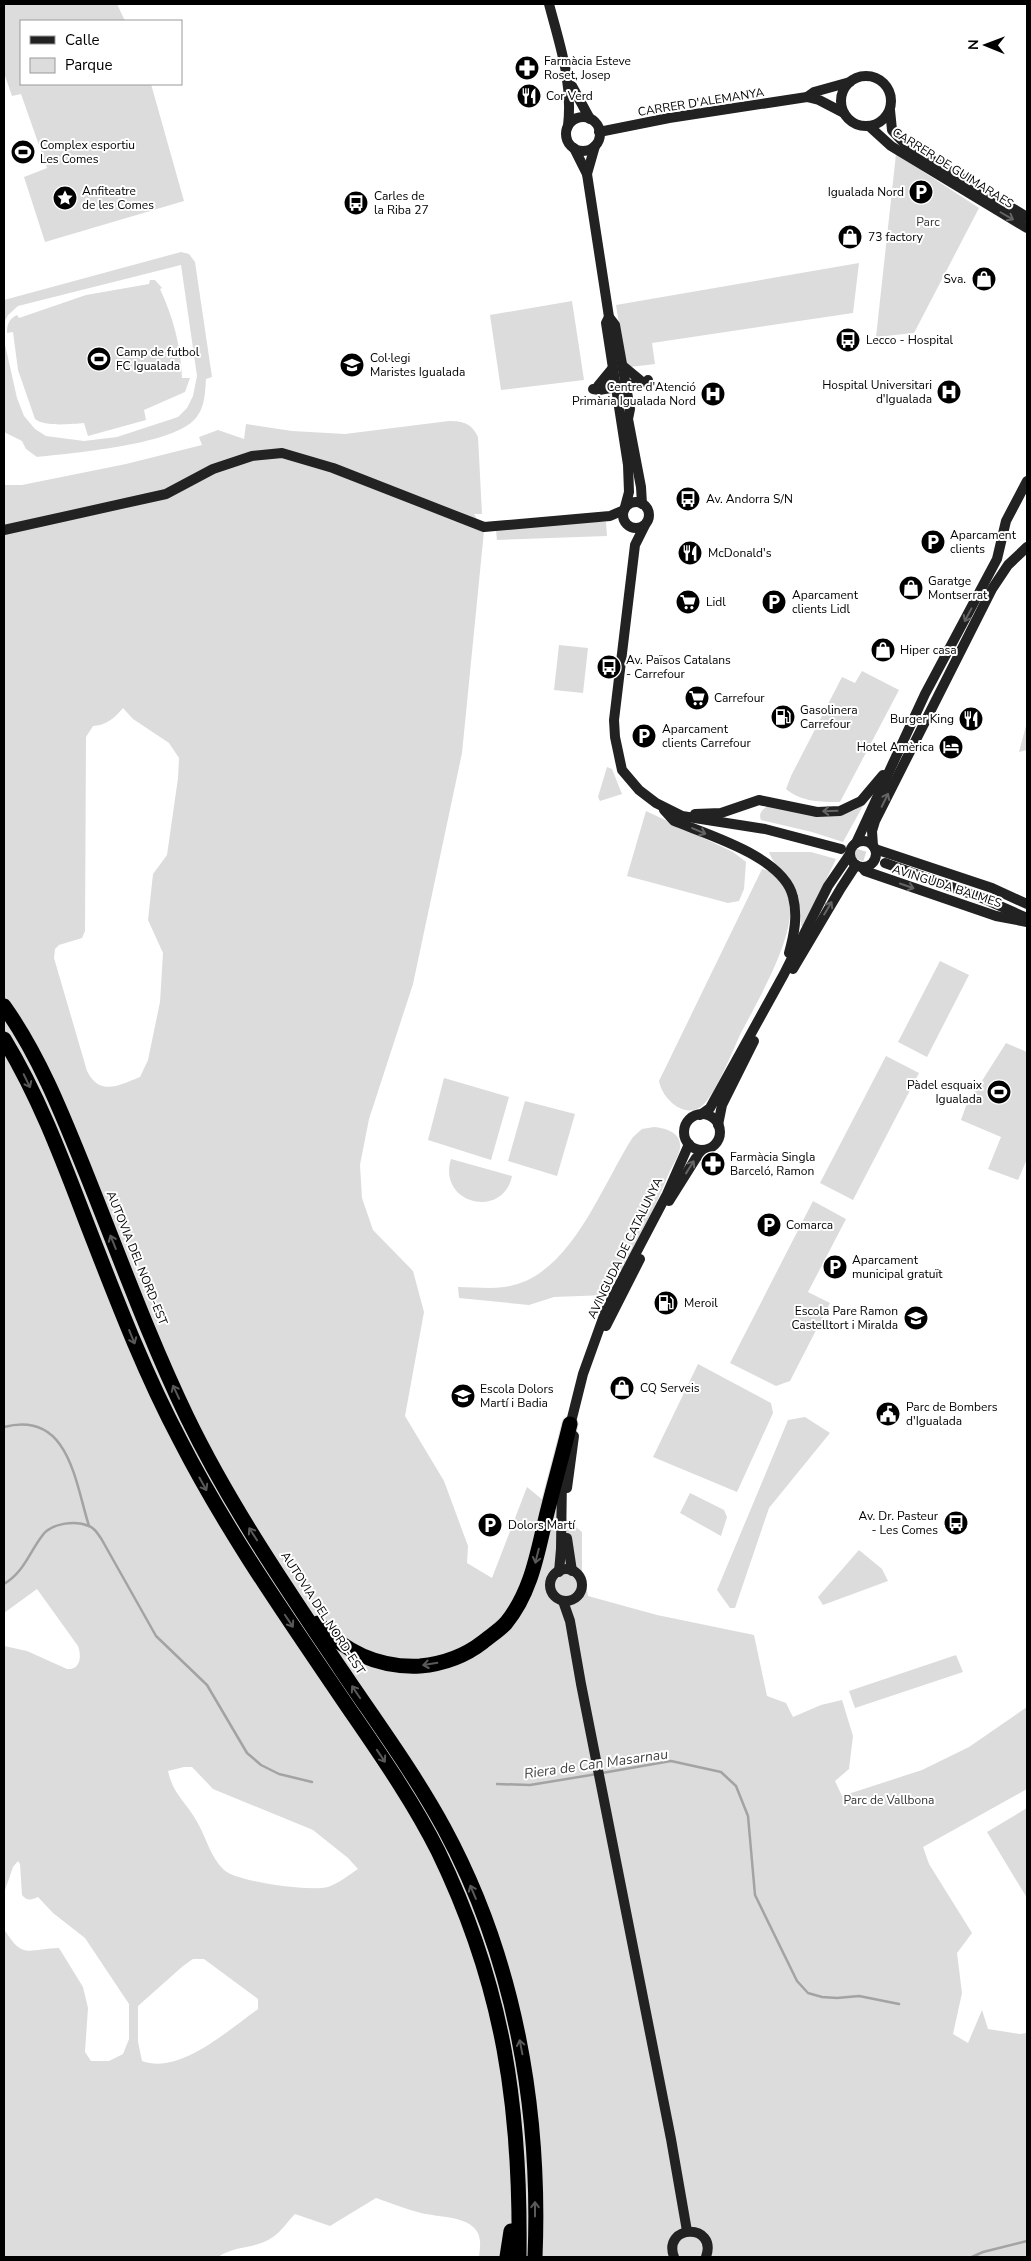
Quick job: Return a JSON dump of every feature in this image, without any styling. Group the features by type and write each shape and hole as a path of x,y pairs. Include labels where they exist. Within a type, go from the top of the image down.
{"highway":[{"name":"AUTOVIA DEL NORD-EST","path":"4,1006 28,1045 60,1108 140,1308 188,1417 226,1489 280,1575 423,1791 454,1847 479,1904 506,1985 524,2064 534,2156 535,2257"},
{"path":"4,1039 25,1077 56,1145 146,1369 202,1483 248,1560 396,1777 437,1849 457,1894 476,1940 487,1975 504,2044 515,2116 520,2203 519,2257"},
{"path":"280,1575 331,1637 346,1648 363,1656 398,1665 430,1665 450,1660 473,1650 506,1624 524,1594 536,1564 570,1424"},
{"path":"507,2257 511,2230 520,2203"}],"street":[{"path":"549,4 569,81 571,105 567,139 574,148 587,174 608,316 606,323 612,369 620,385 628,418 641,487 642,504 649,515 635,546 617,686 615,737 622,770 639,790 659,804 682,816 765,829 846,851 853,862 859,866"},
{"path":"807,97 818,100 844,113 852,122 869,126 879,123 890,110 891,95 881,80 865,76 850,82 844,90 841,99 844,113"},
{"path":"569,81 599,132 599,138 587,174"},
{"name":"CARRER D'ALEMANYA","path":"599,132 669,118 807,97 814,92 850,82"},
{"name":"CARRER DE GUIMARAES","path":"890,110 892,130 905,144 1027,217"},
{"path":"568,126 578,118 590,119"},
{"name":"CARRER DE GUIMARAES","path":"869,126 891,146 1027,228"},
{"path":"574,148 584,151 595,146"},
{"path":"608,316 614,325 623,366 620,385"},
{"path":"608,340 614,341 624,403 629,476 629,492 624,509 626,524 635,546"},
{"path":"623,366 641,381"},
{"path":"599,388 612,369"},
{"path":"599,388 641,381"},
{"path":"624,403 641,381"},
{"path":"599,388 624,403 630,409 628,418"},
{"path":"4,530 166,494 214,468 252,456 282,453 333,468 484,527 610,516 635,502 642,504"},
{"path":"1027,481 1006,522 997,559 926,694 856,843 846,851 784,974 710,1108 690,1119 685,1128 685,1139 696,1149 704,1150 718,1140 718,1124 722,1105 773,1004 820,921 859,866 873,863 876,855 872,831 875,821 922,724 992,590 1008,565 1027,547"},
{"path":"610,516 636,529 645,525"},
{"path":"682,816 721,813 759,800 817,812 840,811 861,801 893,762"},
{"path":"659,804 674,821 753,855 775,868 784,879 793,896 796,917 794,936 784,974"},
{"path":"856,843 866,842 874,848"},
{"name":"AVINGUDA BALMES","path":"874,848 992,888 1027,904"},
{"path":"884,863 982,898"},
{"name":"AVINGUDA BALMES","path":"859,866 865,871 996,916 1027,922"},
{"name":"AVINGUDA BALMES","path":"982,898 1027,908"},
{"name":"AVINGUDA BALMES","path":"982,898 1027,918"},
{"path":"700,1115 710,1117 718,1124"},
{"name":"AVINGUDA DE CATALUNYA","path":"559,1572 561,1549 561,1478 570,1424 583,1374 606,1310 667,1194 689,1144"},
{"name":"AVINGUDA DE CATALUNYA","path":"572,1571 567,1539 568,1478 576,1423 589,1371 607,1323 667,1205 696,1158 704,1150"},
{"path":"572,1571 579,1576 582,1584 580,1593 568,1600 555,1596 551,1588 552,1578 559,1572 572,1571"},
{"path":"568,1600 585,1703 671,2139 687,2232"},
{"path":"674,2257 673,2244 680,2234 687,2232 699,2233 703,2237 708,2248 706,2257"}],"green space":[{"path":"4,4 117,4 125,20 20,20 20,85 151,85 184,201 45,242 24,177 47,168 21,94 12,96 4,73"},
{"name":"Parc","path":"896,154 979,208 914,333 876,337"},
{"path":"181,252 189,254 195,262 212,377 206,379 205,396 197,417 181,429 142,442 37,457 26,449 22,441 4,432 4,340 17,398 24,416 35,429 46,436 84,441 117,437 178,417 187,408 193,396 197,376 181,265 18,306 8,315 4,323 4,300"},
{"path":"859,263 853,313 652,343 655,364 630,367 625,361 616,305"},
{"name":"Camp de futbol FC Igualada","path":"150,280 155,280 162,288 160,289 169,310 178,343 182,378 190,378 185,392 144,410 146,420 88,436 84,423 51,424 39,422 35,419 18,370 13,332 7,333 10,320 17,315 19,318 86,295 149,284"},
{"path":"572,301 584,380 501,390 490,315"},
{"name":"Parc de Vallbona","path":"449,421 470,426 478,437 482,514 474,514 484,531 462,753 413,984 369,1119 360,1165 362,1198 373,1230 413,1271 424,1312 405,1416 444,1481 468,1546 467,1563 492,1578 527,1487 582,1532 582,1571 585,1575 588,1596 657,1615 754,1635 767,1696 786,1703 793,1717 821,1705 842,1700 853,1736 849,1769 835,1781 842,1796 922,1770 969,1747 1027,1707 1027,1789 923,1847 929,1864 972,1933 957,1953 962,1993 953,2034 968,2043 982,2010 988,2029 1020,2034 1027,2033 1027,2257 479,2257 479,2236 471,2225 451,2218 421,2213 376,2198 330,2226 295,2214 279,2232 267,2241 232,2250 218,2257 4,2257 4,1929 21,1949 33,1951 59,1948 83,1987 88,2008 85,2052 91,2061 109,2061 123,2054 129,2039 129,2004 85,1938 53,1913 38,1897 29,1899 22,1895 20,1864 18,1861 13,1867 4,1893 4,1646 27,1651 67,1669 77,1665 80,1654 78,1646 37,1589 4,1613 4,485 22,485 126,464 202,445 199,437 218,430 244,439 246,424 292,431 345,434","holes":["123,708 133,719 169,743 179,758 167,855 153,874 148,920 163,953 160,1002 148,1060 140,1077 111,1087 98,1084 87,1071 54,958 55,949 59,945 82,938 85,931 86,737 93,726 110,720","192,1767 213,1789 313,1830 348,1858 358,1869 328,1887 319,1888 291,1887 258,1882 224,1870 215,1859 200,1826 173,1786 168,1771","193,1959 204,1959 258,1999 258,2009 203,2048 187,2056 172,2062 157,2064 142,2061 138,2042 138,2006"]},
{"path":"583,522 606,522 607,536 497,540 496,530"},
{"path":"559,645 588,648 583,693 554,690"},
{"path":"862,671 899,690 840,802 826,802 798,797 786,789 791,776 842,677 855,683"},
{"path":"1027,722 1027,750 1019,752"},
{"path":"607,767 612,769 622,794 600,801 598,797"},
{"path":"864,804 843,842 812,832 761,820 760,818 761,812 768,806 846,813 855,810"},
{"path":"646,811 733,852 746,862 744,889 739,901 728,903 627,876"},
{"path":"769,852 811,852 836,859 804,926 801,926 801,915 796,890"},
{"path":"762,869 769,871 776,877 789,899 790,914 781,950 764,989 713,1092 703,1105 696,1109 689,1111 682,1109 665,1095 659,1081"},
{"path":"940,961 969,975 927,1057 898,1042"},
{"name":"Pàdel esquaix Igualada","path":"1006,1043 1027,1052 1027,1159 1018,1180 988,1169 1001,1137 961,1120 966,1106"},
{"path":"886,1056 919,1073 853,1200 820,1183"},
{"path":"444,1078 509,1097 491,1160 428,1140"},
{"path":"525,1101 575,1114 557,1176 508,1161"},
{"path":"654,1127 668,1130 676,1135 680,1148 656,1205 624,1266 606,1295 554,1297 529,1305 459,1298 458,1287 504,1287 527,1280 548,1267 565,1249 581,1227 633,1137 642,1129"},
{"path":"451,1159 512,1176 506,1190 497,1198 485,1202 473,1201 462,1196 453,1187 449,1174"},
{"path":"813,1201 846,1219 808,1292 830,1303 790,1381 776,1386 730,1363"},
{"path":"698,1364 771,1403 773,1413 737,1492 653,1457"},
{"path":"805,1417 830,1433 769,1508 735,1608 730,1608 717,1590 788,1420"},
{"path":"690,1493 724,1510 727,1517 721,1536 680,1513"},
{"path":"859,1550 882,1569 888,1581 823,1605 818,1597"},
{"path":"956,1655 963,1672 855,1708 849,1691"},
{"path":"1027,1808 1027,1898 987,1832"}],"waterway":[{"path":"4,1427 26,1425 43,1429 56,1439 66,1454 73,1471 89,1526"},
{"path":"4,1584 17,1574 37,1542 51,1528 70,1523 91,1527 102,1540 156,1636 207,1685 247,1753 261,1765 279,1774 312,1782"},
{"name":"Riera de Can Masarnau","path":"602,1773 671,1761 721,1772 736,1786 748,1816 755,1895 797,1981 808,1993 822,1997 859,1996 899,2004"},
{"name":"Riera de Can Masarnau","path":"497,1784 530,1785 597,1774"},
{"path":"972,2257 983,2252 1027,2241"}],"tunnel":[{"path":"841,849 885,863"}],"place":[{"name":"Farmàcia Esteve Roset, Josep","path":"527,68"},
{"name":"Cor Verd","path":"529,96"},
{"name":"Complex esportiu Les Comes","path":"23,152"},
{"name":"Igualada Nord","path":"921,192"},
{"name":"Anfiteatre de les Comes","path":"65,198"},
{"name":"Carles de la Riba 27","path":"356,203"},
{"name":"73 factory","path":"850,237"},
{"name":"Sva.","path":"984,279"},
{"name":"Lecco - Hospital","path":"848,340"},
{"name":"Camp de futbol FC Igualada","path":"99,359"},
{"name":"Col·legi Maristes Igualada","path":"352,365"},
{"name":"Hospital Universitari d'Igualada","path":"949,392"},
{"name":"Centre d'Atenció Primària Igualada Nord","path":"713,394"},
{"name":"Av. Andorra S/N","path":"688,499"},
{"name":"Aparcament clients","path":"933,542"},
{"name":"McDonald's","path":"690,553"},
{"name":"Garatge Montserrat","path":"911,588"},
{"name":"Lidl","path":"688,602"},
{"name":"Aparcament clients Lidl","path":"774,602"},
{"name":"Hiper casa","path":"883,650"},
{"name":"Av. Països Catalans - Carrefour","path":"609,667"},
{"name":"Carrefour","path":"697,698"},
{"name":"Gasolinera Carrefour","path":"783,717"},
{"name":"Burger King","path":"971,719"},
{"name":"Aparcament clients Carrefour","path":"644,736"},
{"name":"Hotel Amèrica","path":"951,747"},
{"name":"Pàdel esquaix Igualada","path":"999,1092"},
{"name":"Farmàcia Singla Barceló, Ramon","path":"713,1164"},
{"name":"Comarca","path":"769,1225"},
{"name":"Aparcament municipal gratuït","path":"835,1267"},
{"name":"Meroil","path":"666,1303"},
{"name":"Escola Pare Ramon Castelltort i Miralda","path":"916,1318"},
{"name":"CQ Serveis","path":"622,1388"},
{"name":"Escola Dolors Martí i Badia","path":"463,1396"},
{"name":"Parc de Bombers d'Igualada","path":"888,1414"},
{"name":"Av. Dr. Pasteur - Les Comes","path":"956,1523"},
{"name":"Dolors Martí","path":"490,1525"}]}
